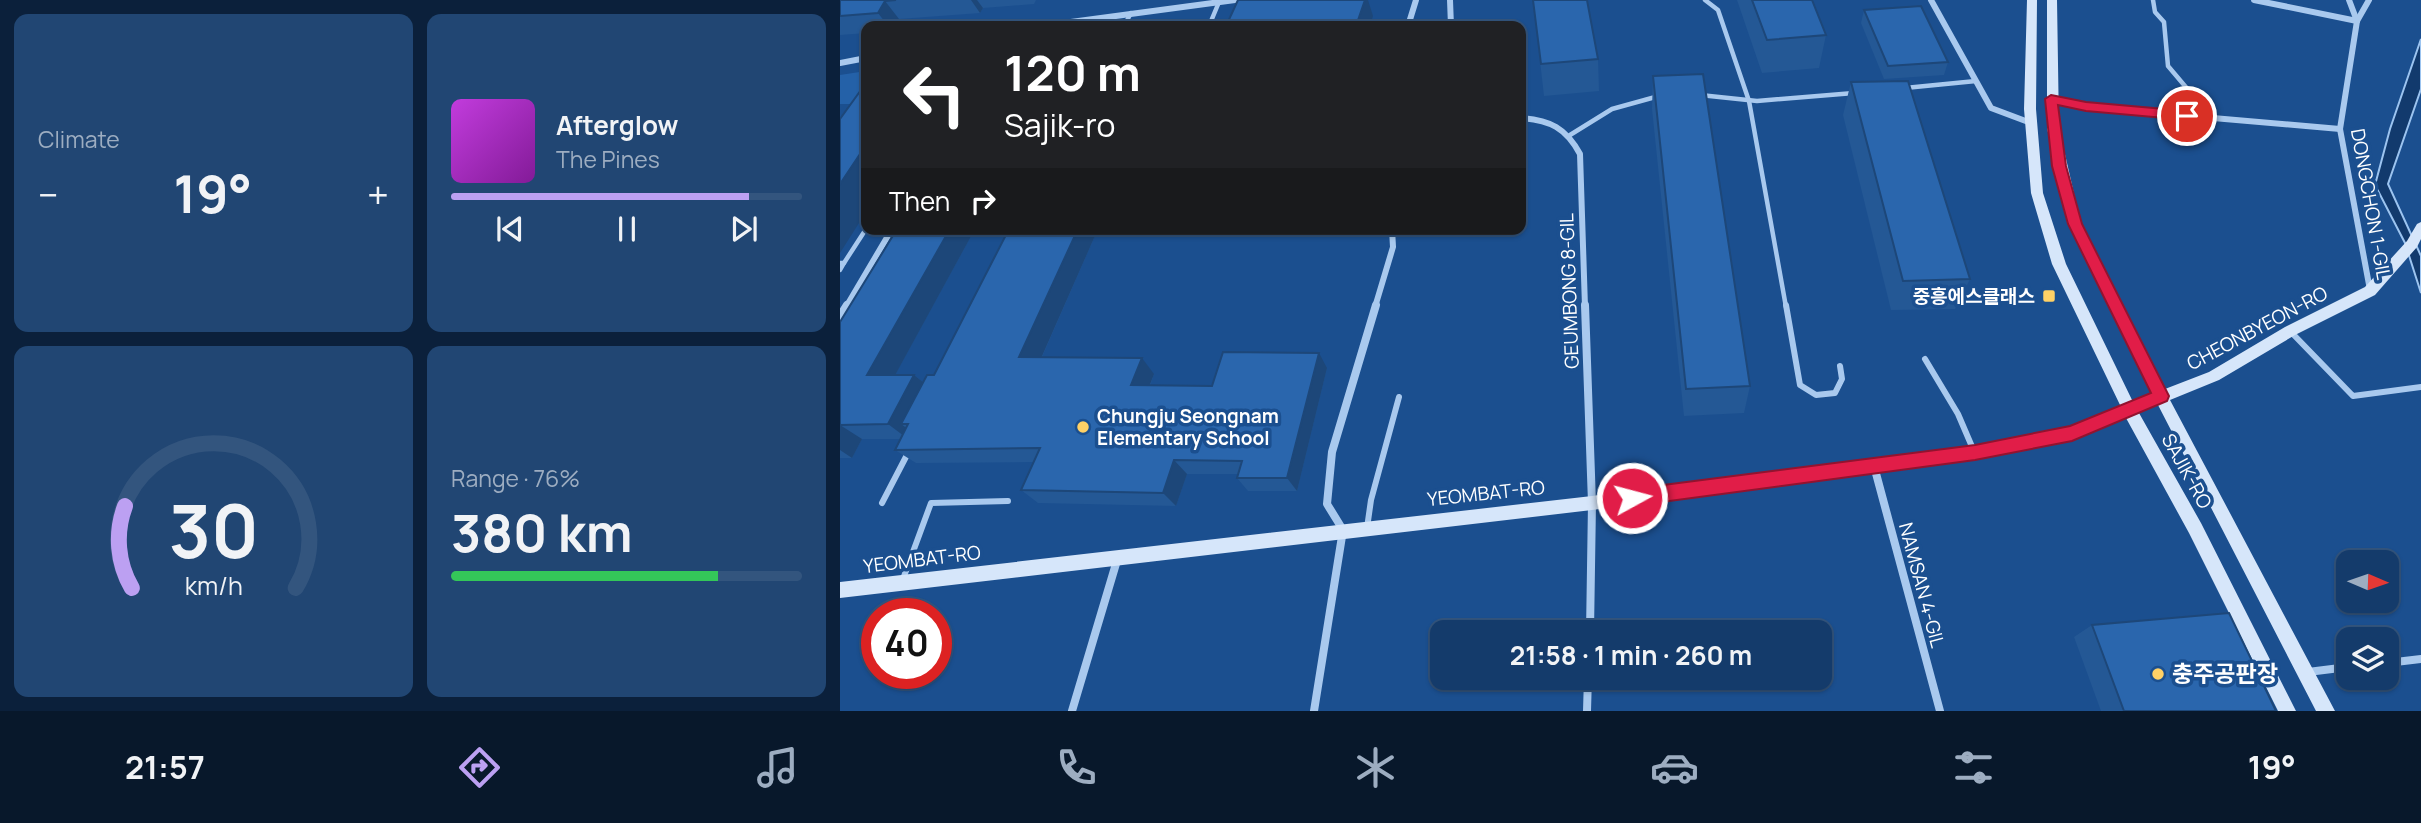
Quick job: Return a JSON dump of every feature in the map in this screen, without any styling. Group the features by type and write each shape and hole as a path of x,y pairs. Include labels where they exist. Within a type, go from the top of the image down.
{"street":[{"path":"1076,21 1235,0"},
{"path":"1410,21 1416,0"},
{"path":"1450,0 1451,21"},
{"path":"1931,0 1991,108 2031,123"},
{"name":"SAJIK-RO","path":"2032,0 2031,123 2037,193 2059,264 2130,411 2195,528 2287,711"},
{"name":"SAJIK-RO","path":"2052,0 2051,99 2059,166 2075,224 2161,396 2326,711"},
{"path":"2254,0 2357,21"},
{"path":"2349,0 2357,21"},
{"name":"DONGCHON 1-GIL","path":"2369,0 2357,21 2340,129 2370,291"},
{"path":"840,63 861,59"},
{"path":"2051,99 2086,107 2340,129"},
{"path":"1526,119 1554,123 1570,135"},
{"name":"GEUMBONG 8-GIL","path":"1570,135 1580,154 1592,503 1590,620"},
{"path":"2370,291 2412,244 2421,227"},
{"path":"840,316 888,235"},
{"path":"1314,711 1343,530 1327,504 1332,452 1390,259 1392,235"},
{"name":"CHEONBYEON-RO","path":"2130,411 2214,376 2290,331 2370,291"},
{"name":"YEOMBAT-RO","path":"840,590 1592,503 1975,452 2072,433 2130,411"},
{"name":"NAMSAN 4-GIL","path":"1874,466 1940,711"},
{"path":"1073,711 1118,556"},
{"path":"2399,662 2421,659"},
{"path":"2306,672 2336,668"},
{"path":"1587,711 1588,690"}],"lane":[{"path":"1705,0 1718,10 1749,101 1800,385 1816,395 1835,393 1842,379 1840,366"},
{"path":"2153,0 2155,12 2164,22 2168,66 2212,118"},
{"path":"1211,21 1219,2"},
{"path":"1127,21 1131,13"},
{"path":"1899,89 1976,81"},
{"path":"1692,93 1721,100 1749,101 1858,93"},
{"path":"1570,135 1598,116 1629,101 1668,95"},
{"path":"840,270 862,235"},
{"path":"2290,331 2353,396 2421,387"},
{"path":"1925,359 1958,414 1975,452"},
{"path":"1367,528 1371,500 1399,397"},
{"path":"882,503 914,441"},
{"path":"902,582 931,503 1008,501"}],"shaded area":[{"path":"2421,39 2421,89 2388,184 2421,256 2421,293 2405,243 2375,185 2390,129"},
{"path":"861,72 861,104 840,104 840,75"}],"building":[{"path":"840,0 896,0 885,1 878,13 840,16"},
{"path":"1238,0 1365,0 1358,21 1228,21"},
{"path":"1533,0 1587,0 1598,59 1541,64"},
{"path":"1752,0 1812,0 1826,35 1767,40"},
{"path":"1921,6 1948,62 1888,66 1864,10"},
{"path":"1703,74 1750,386 1686,389 1653,76"},
{"path":"1908,81 1970,279 1903,281 1851,82"},
{"path":"861,90 861,152 840,184 840,119"},
{"path":"893,235 947,235 867,375 914,375 888,424 840,425 840,322"},
{"path":"1006,235 1075,235 1019,357 1142,358 1131,385 1212,386 1223,352 1319,353 1287,478 1237,478 1242,461 1174,460 1163,493 1021,490 1040,448 895,450 908,424 901,424 927,375 934,375"},
{"name":"충주공판장","path":"2229,613 2276,711 2124,711 2092,625"}],"place":[{"name":"중흥에스클래스","path":"2049,296"},
{"name":"Chungju Seongnam Elementary School","path":"1083,427"},
{"name":"충주공판장","path":"2158,674"}],"route":[{"path":"1632,498 1975,452 2072,433 2161,396 2075,224 2059,166 2051,99 2086,107 2187,116"}]}
